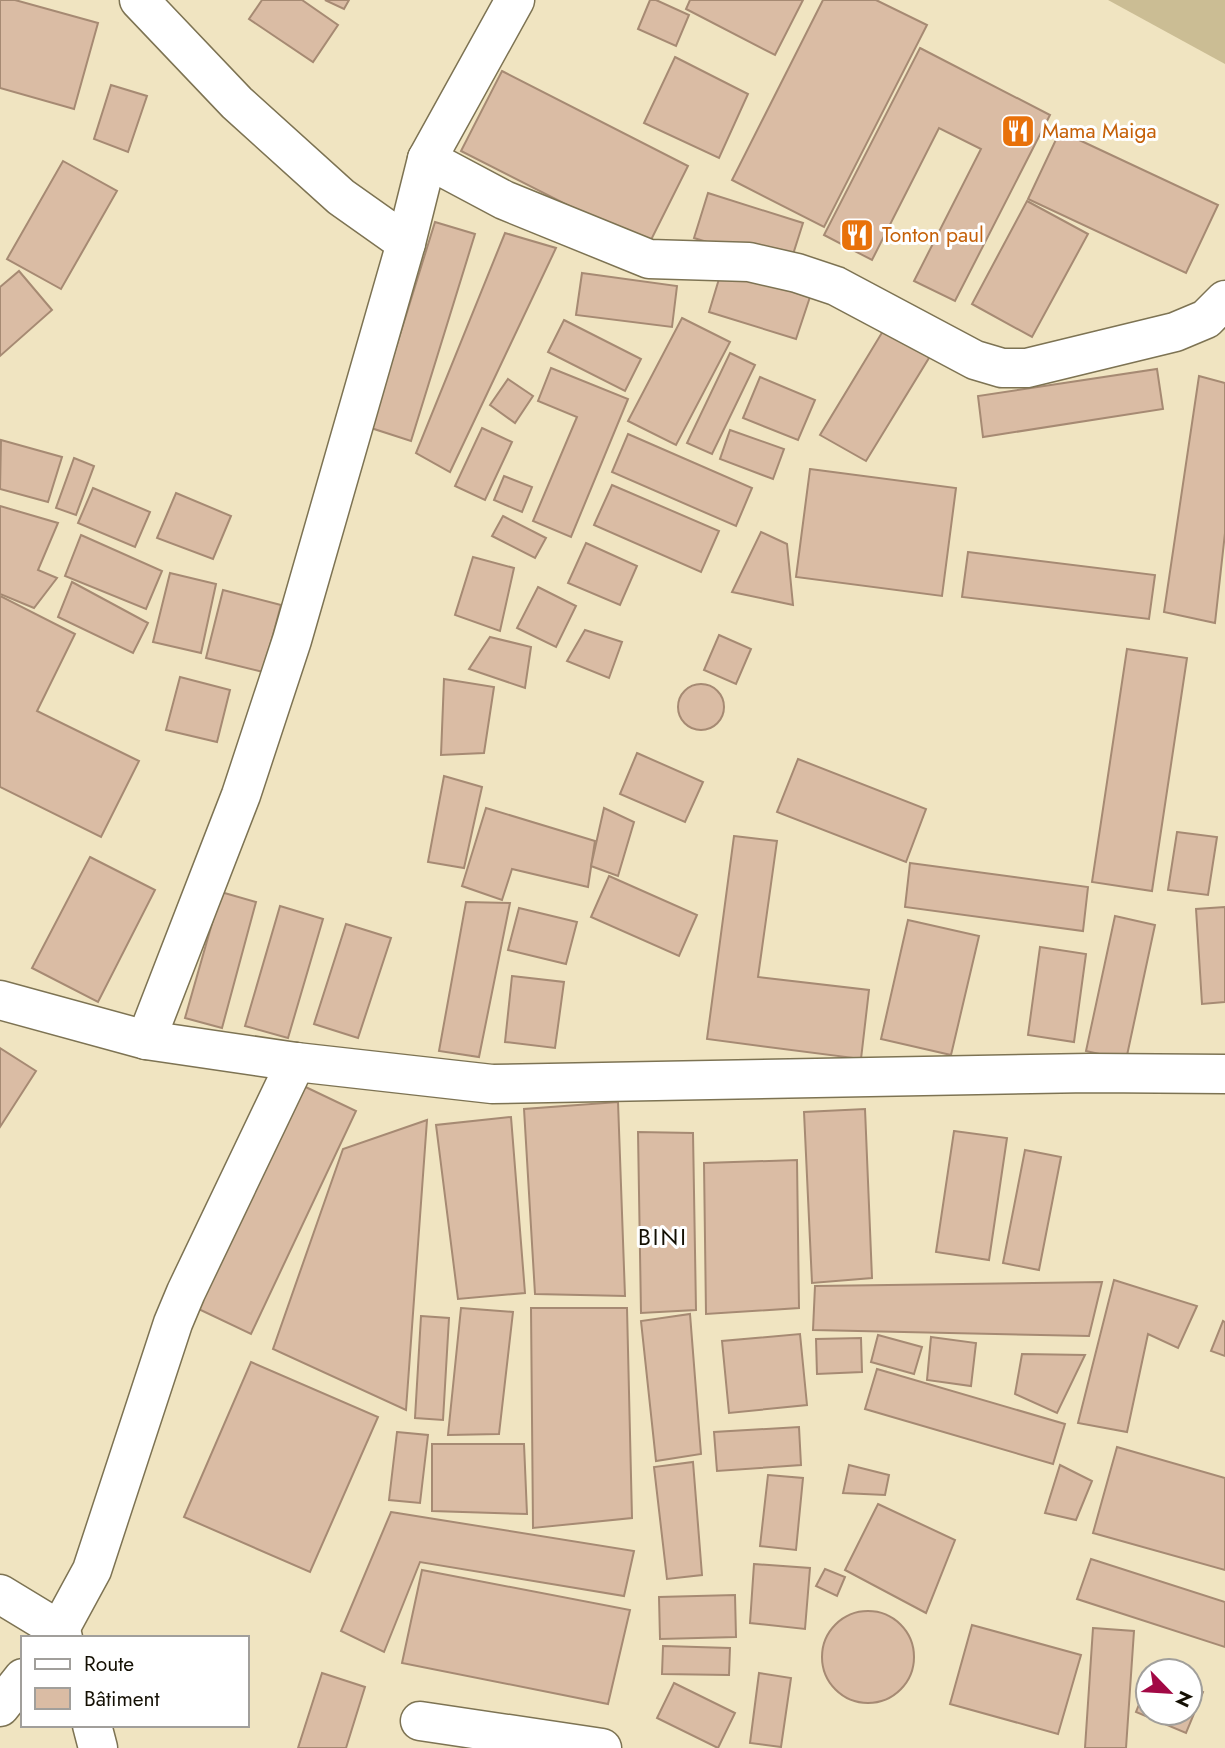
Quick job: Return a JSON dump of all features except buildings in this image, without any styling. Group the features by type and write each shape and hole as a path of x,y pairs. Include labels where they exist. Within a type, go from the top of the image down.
{"street":[{"path":"139,0 237,103 341,197 406,243"},
{"path":"146,1040 241,795 288,653 406,243 427,159 515,0"},
{"path":"427,159 504,200 649,259 749,262 797,273 836,286 975,360 1002,368 1027,368 1175,332 1206,318 1225,300"},
{"path":"0,1000 146,1040 296,1062 492,1084 1090,1073 1225,1074"},
{"path":"0,1594 60,1636 92,1570 186,1292 296,1062"},
{"path":"0,1707 21,1681"},
{"path":"420,1721 602,1748"},
{"path":"93,1727 98,1748"}],"shaded area":[{"path":"1108,0 1225,0 1225,64"}],"place":[{"name":"Mama Maiga","path":"1018,131"},
{"name":"Tonton paul","path":"857,235"}],"district":[{"name":"BINI","path":"663,1237"}]}
